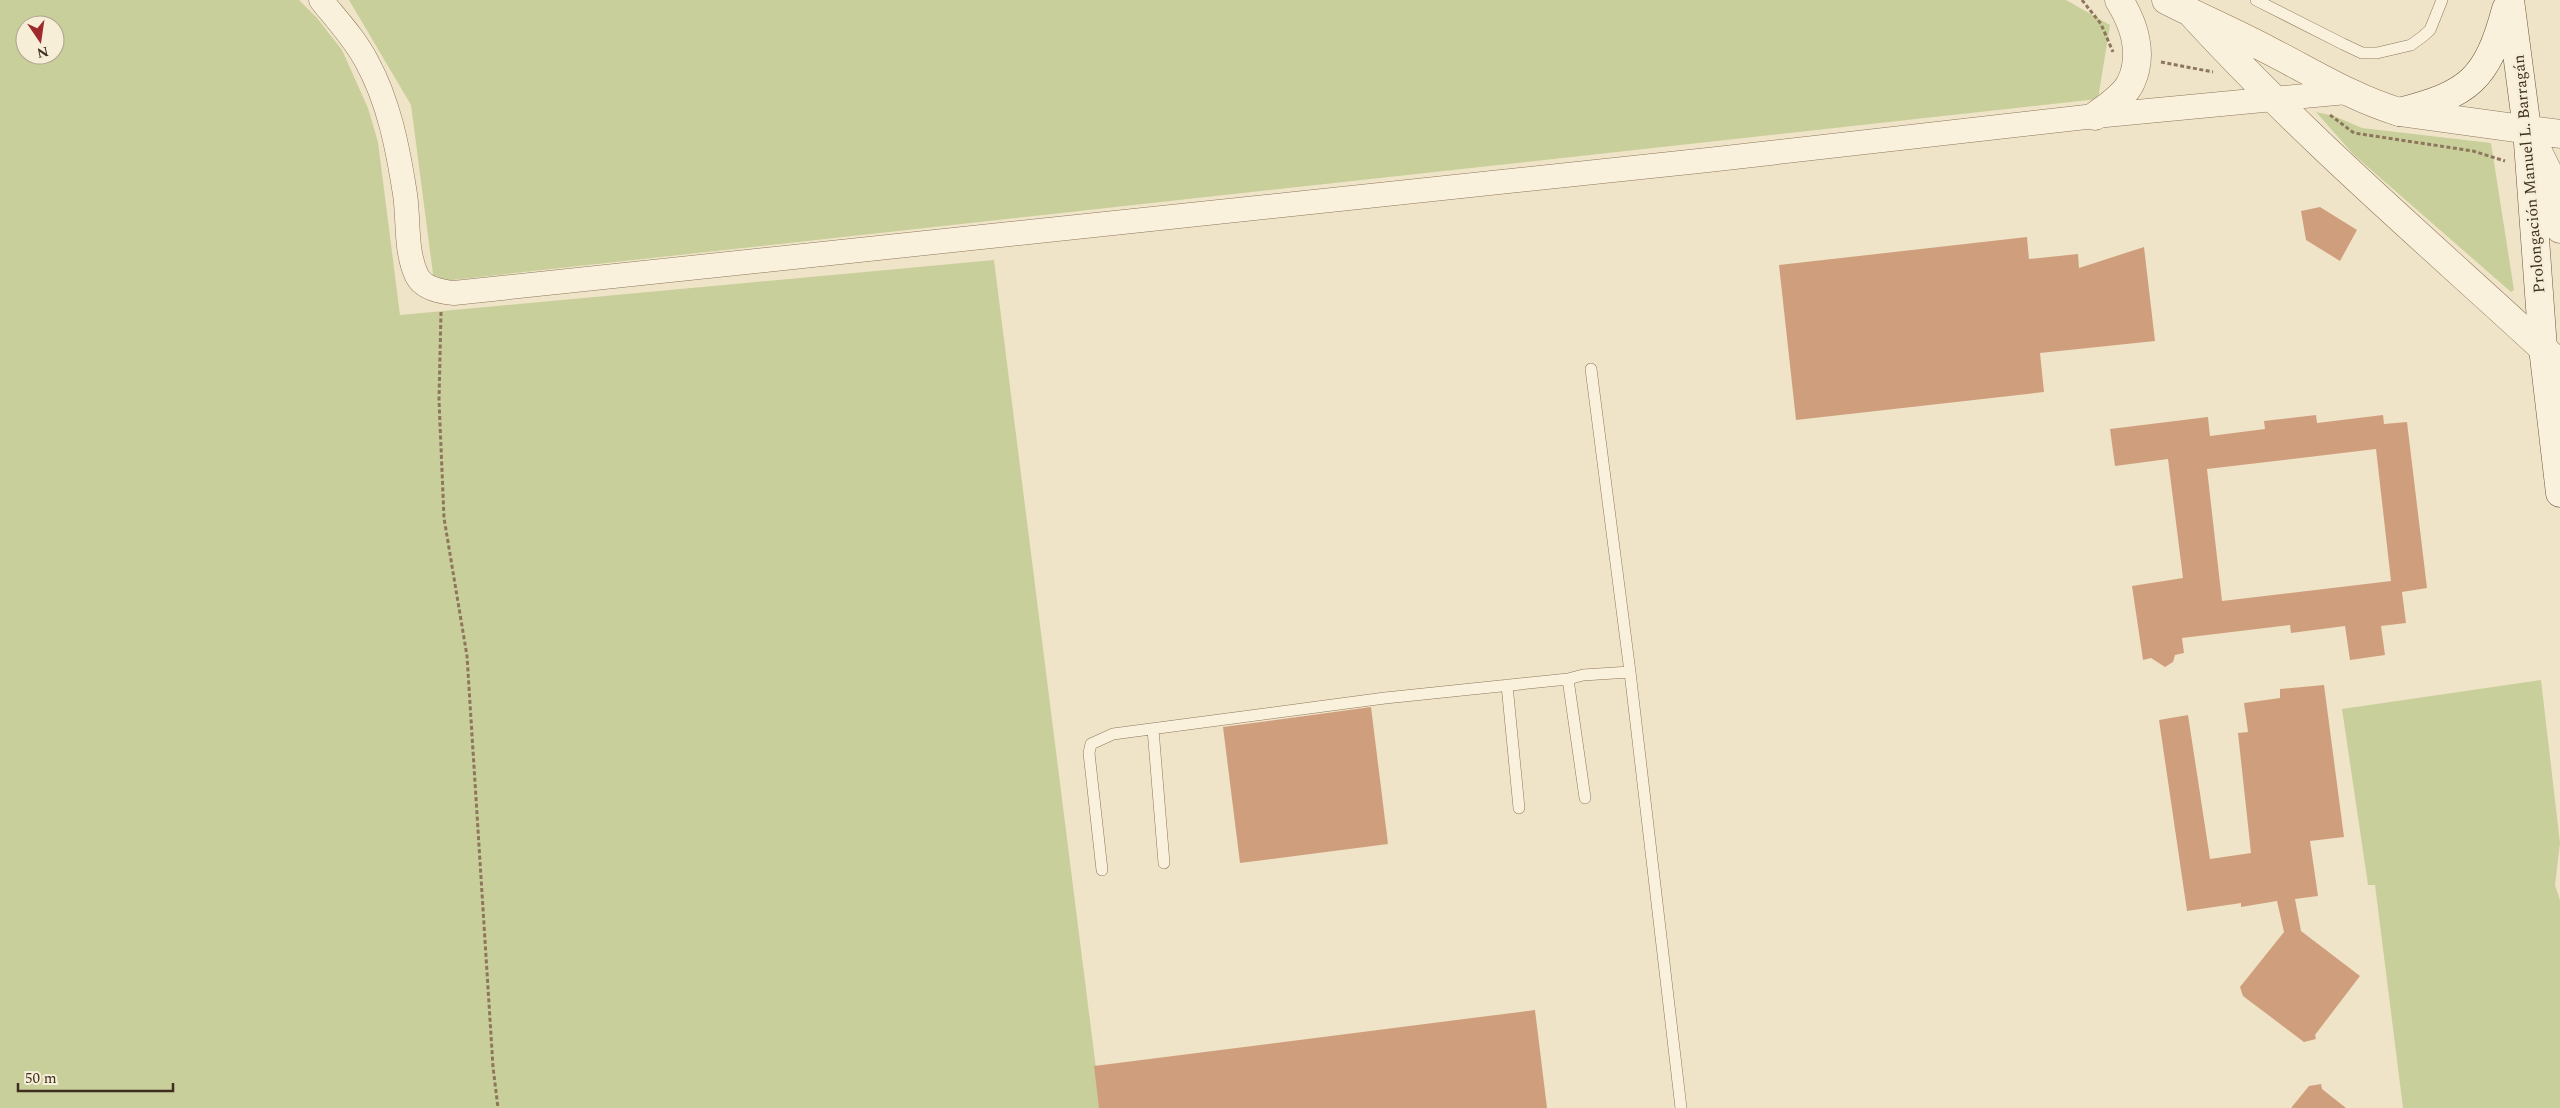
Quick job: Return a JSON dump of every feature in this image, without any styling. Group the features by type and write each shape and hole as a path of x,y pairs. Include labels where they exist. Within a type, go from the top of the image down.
{"street":[{"path":"322,0 367,62 384,102 398,152 405,196 410,253 418,278 426,286 441,292 475,291 1688,163 2095,116 2347,92"},
{"path":"2095,116 2120,97 2131,82 2136,57 2134,29 2119,0"},
{"path":"2166,0 2270,50 2347,92 2399,112 2560,134"},
{"path":"2399,112 2436,102 2452,95 2476,75 2496,44 2509,0"},
{"name":"Prolongación Manuel L. Barragán","path":"2509,0 2527,129 2552,356 2560,493"},
{"path":"2192,14 2274,99 2382,202 2552,356"},
{"path":"2527,129 2550,176 2560,230"}],"lane":[{"path":"2256,0 2362,52 2377,53 2411,45 2430,30 2440,1"},
{"path":"1591,369 1630,672 1681,1108"},
{"path":"1102,870 1089,752 1092,744 1113,734 1385,698 1568,679 1584,675 1630,672"},
{"path":"1568,679 1585,798"},
{"path":"1507,685 1519,808"},
{"path":"1153,729 1164,863"}],"path":[{"path":"441,292 439,400 444,518 467,656 492,1067 498,1108"}],"green space":[{"path":"0,0 299,0 317,18 342,50 368,108 378,142 400,315 994,260 1101,1108 0,1108"},
{"path":"349,0 2066,0 2110,25 2098,99 434,282 411,105"},
{"path":"2316,112 2334,116 2362,128 2491,143 2514,290 2511,292 2353,154"},
{"path":"2541,680 2560,843 2555,885 2560,900 2560,1108 2403,1108 2375,885 2368,885 2342,709"}],"building":[{"path":"2320,207 2357,230 2340,261 2306,240 2301,211"},
{"path":"2027,237 2029,259 2078,254 2079,268 2144,247 2155,341 2040,353 2044,392 1796,420 1779,265"},
{"path":"2316,415 2317,423 2383,415 2384,424 2407,422 2427,588 2402,592 2406,623 2381,626 2385,655 2350,660 2345,626 2291,633 2290,625 2182,638 2184,653 2175,655 2173,662 2165,667 2151,658 2143,660 2132,586 2183,578 2168,459 2115,466 2110,429 2208,417 2210,436 2265,429 2264,421","holes":["2376,449 2391,581 2222,601 2207,469"]},
{"path":"2324,685 2344,837 2310,841 2318,896 2295,899 2301,931 2360,976 2315,1035 2316,1039 2304,1042 2243,996 2240,987 2284,932 2277,901 2241,907 2241,903 2187,911 2159,720 2188,715 2210,859 2251,853 2238,733 2248,732 2244,703 2280,698 2280,689"},
{"path":"1371,707 1388,844 1240,863 1223,727"},
{"path":"1535,1010 1547,1108 1099,1108 1094,1066"},
{"path":"2321,1084 2322,1089 2346,1108 2291,1108 2309,1086"}]}
